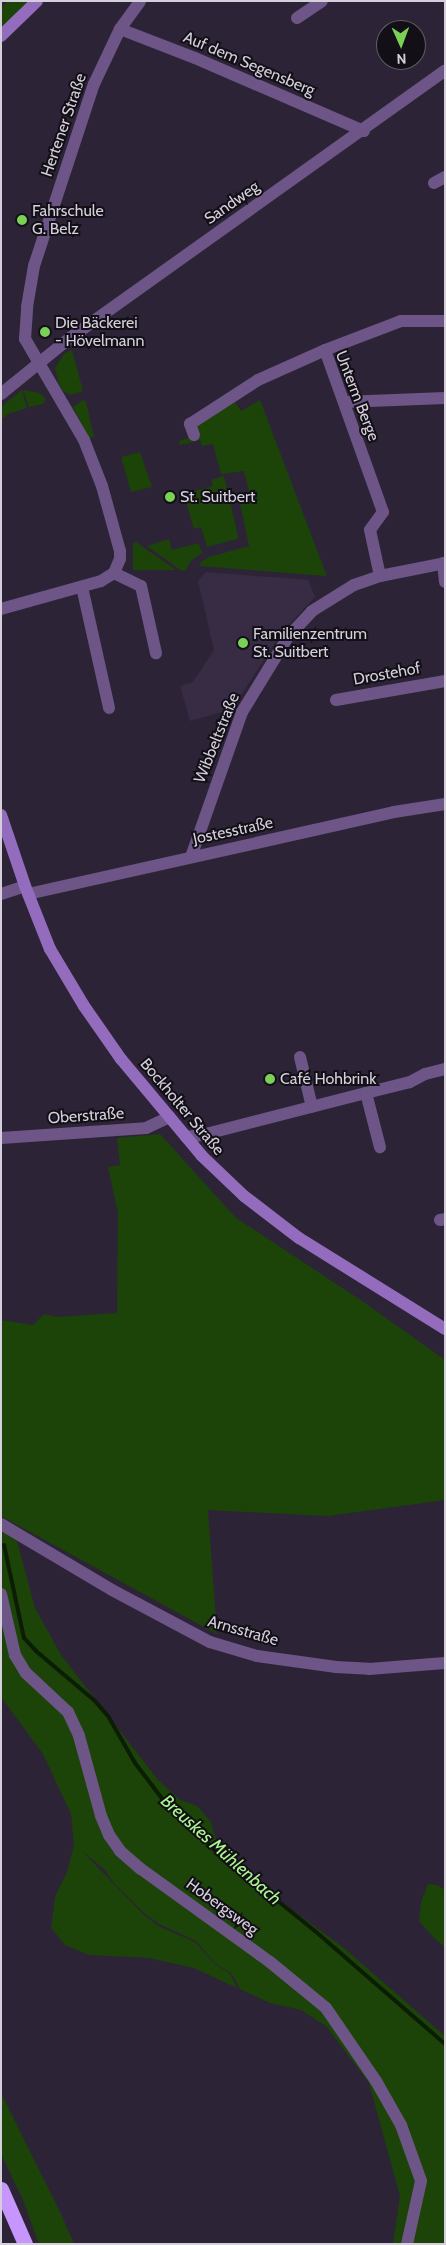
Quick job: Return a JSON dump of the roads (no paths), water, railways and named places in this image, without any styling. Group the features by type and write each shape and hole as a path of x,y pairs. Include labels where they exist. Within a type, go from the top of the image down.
{"highway":[{"path":"1,2190 25,2244"}],"street":[{"path":"1,36 37,1"},
{"name":"Hertener Straße","path":"114,572 120,551 102,486 84,440 24,339 26,307 34,266 94,84 120,29 140,1"},
{"path":"297,18 322,1"},
{"name":"Auf dem Segensberg","path":"120,29 195,58 364,131"},
{"name":"Sandweg","path":"39,364 70,338 364,131 445,71"},
{"path":"326,350 401,321 445,321"},
{"name":"Unterm Berge","path":"194,435 190,424 249,386 326,350 383,512 370,530 380,576"},
{"path":"1,394 39,364"},
{"path":"344,402 445,398"},
{"path":"444,563 445,582"},
{"name":"Wibbeltstraße","path":"191,857 242,712 288,638 312,611 331,597 354,585 380,576 444,563"},
{"path":"1,609 110,577 114,572 141,586 156,653"},
{"path":"82,586 109,708"},
{"name":"Drostehof","path":"336,700 445,681"},
{"name":"Jostesstraße","path":"1,894 191,857 394,812 445,804"},
{"name":"Bockholter Straße","path":"1,815 26,890 50,950 84,1006 121,1059 186,1137 216,1171 244,1196 299,1238 445,1329"},
{"path":"300,1057 312,1107"},
{"path":"186,1137 202,1135 410,1082 425,1074 445,1069"},
{"path":"366,1093 380,1147"},
{"name":"Oberstraße","path":"1,1138 146,1128 170,1117"},
{"name":"Arnsstraße","path":"1,1524 112,1590 210,1642 257,1656 336,1667 369,1668 445,1664"},
{"name":"Hobergsweg","path":"1,1594 15,1654 26,1674 68,1712 79,1736 100,1816 109,1835 120,1851 141,1869 270,1962 326,2008 376,2081 401,2125 421,2181 407,2244"}],"waterway":[{"name":"Breuskes Mühlenbach","path":"4,1545 24,1638 36,1651 95,1701 108,1716 135,1763 164,1801 214,1849 315,1931 445,2044"}],"place":[{"name":"Fahrschule G. Belz","path":"22,220"},
{"name":"Die Bäckerei - Hövelmann","path":"45,332"},
{"name":"St. Suitbert","path":"170,497"},
{"name":"Familienzentrum St. Suitbert","path":"243,643"},
{"name":"Café Hohbrink","path":"270,1079"}]}
